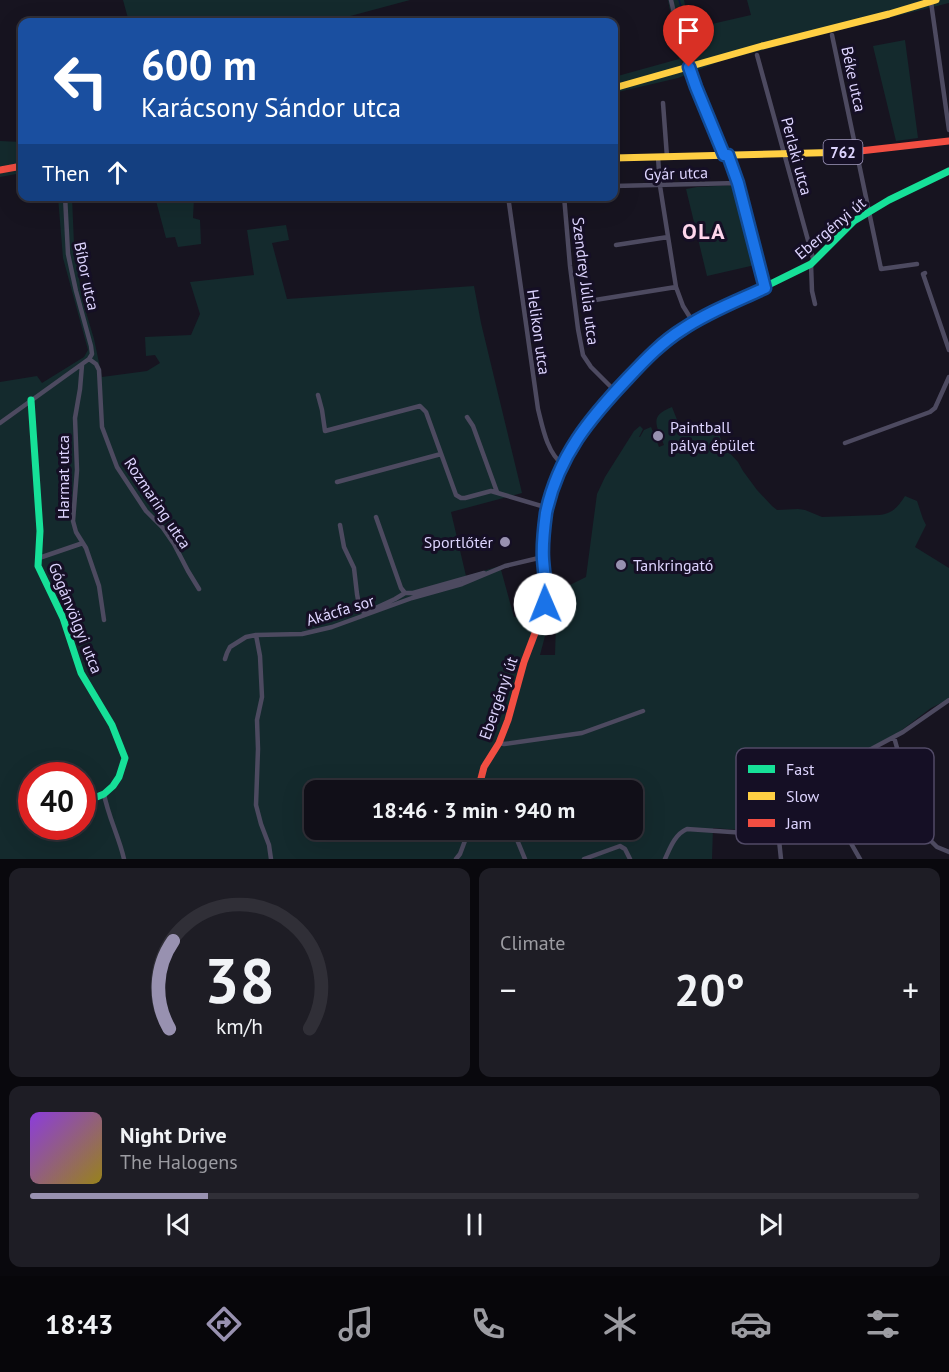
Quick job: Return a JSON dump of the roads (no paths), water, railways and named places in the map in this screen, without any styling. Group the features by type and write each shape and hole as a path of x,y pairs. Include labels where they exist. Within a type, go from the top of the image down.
{"street":[{"path":"671,0 696,87 738,183 765,288"},
{"path":"618,87 934,1 949,130"},
{"name":"Béke utca","path":"832,35 881,269 916,264"},
{"name":"Perlaki utca","path":"757,55 812,263 812,291 815,304"},
{"path":"663,103 667,157"},
{"name":"762","path":"618,158 856,152 949,141"},
{"path":"658,157 660,186 676,287 683,306 693,322"},
{"path":"0,170 18,167"},
{"name":"Ebergényi út","path":"481,780 484,767 499,742 511,711 531,642 545,604 546,585 543,557 544,528 548,508 563,465 586,425 615,392 670,338 693,322 812,263 854,221 897,195 949,171"},
{"name":"Gyár utca","path":"618,186 738,183"},
{"name":"Bíbor utca","path":"65,201 68,254 91,346 92,354 89,359"},
{"name":"Helikon utca","path":"509,201 538,409 550,449 563,465"},
{"name":"Szendrey Júlia utca","path":"564,201 570,266 583,355 615,392"},
{"path":"616,245 668,237"},
{"path":"925,273 923,274 949,350"},
{"path":"595,300 676,287"},
{"path":"0,414 2,421 89,359"},
{"name":"Rozmaring utca","path":"89,359 96,364 99,370 102,427 117,467 146,511 163,528 174,544 199,589"},
{"name":"Harmat utca","path":"82,365 75,418 77,470 73,521 99,586 104,620"},
{"path":"845,443 930,412 935,408 949,377"},
{"path":"318,395 325,431 420,406 426,412 454,492 459,497 496,492 548,508"},
{"name":"Gógánvölgyi utca","path":"32,400 40,531 38,566 63,618 81,673 112,725 125,758 119,777 104,794"},
{"path":"467,417 476,435 496,492"},
{"path":"337,482 441,454"},
{"path":"376,517 401,588 405,593"},
{"path":"340,525 344,547 354,568 359,605 363,612 405,593 413,593 487,573"},
{"path":"39,558 83,543"},
{"name":"Akácfa sor","path":"256,635 302,634 332,627 412,598 462,584 505,566 543,557"},
{"path":"225,659 230,647 246,637 256,635 261,657 262,697 257,720 256,805 269,845 271,859"},
{"path":"873,748 894,737 949,700"},
{"path":"499,742 504,744 582,733 643,711"},
{"path":"894,737 897,748"},
{"path":"96,797 104,794 124,859"},
{"path":"665,859 675,838 683,830 736,832"},
{"path":"456,859 465,840"},
{"path":"517,840 525,859"},
{"path":"779,844 781,859"},
{"path":"851,844 860,859"},
{"path":"934,844 949,852"},
{"path":"584,859 620,846 625,849 630,859"}],"waterway":[{"path":"679,0 683,13"}],"place":[{"name":"Paintball pálya épület","path":"658,436"},
{"name":"Sportlőtér","path":"505,542"},
{"name":"Tankringató","path":"621,565"}],"district":[{"name":"OLA","path":"704,231"}]}
